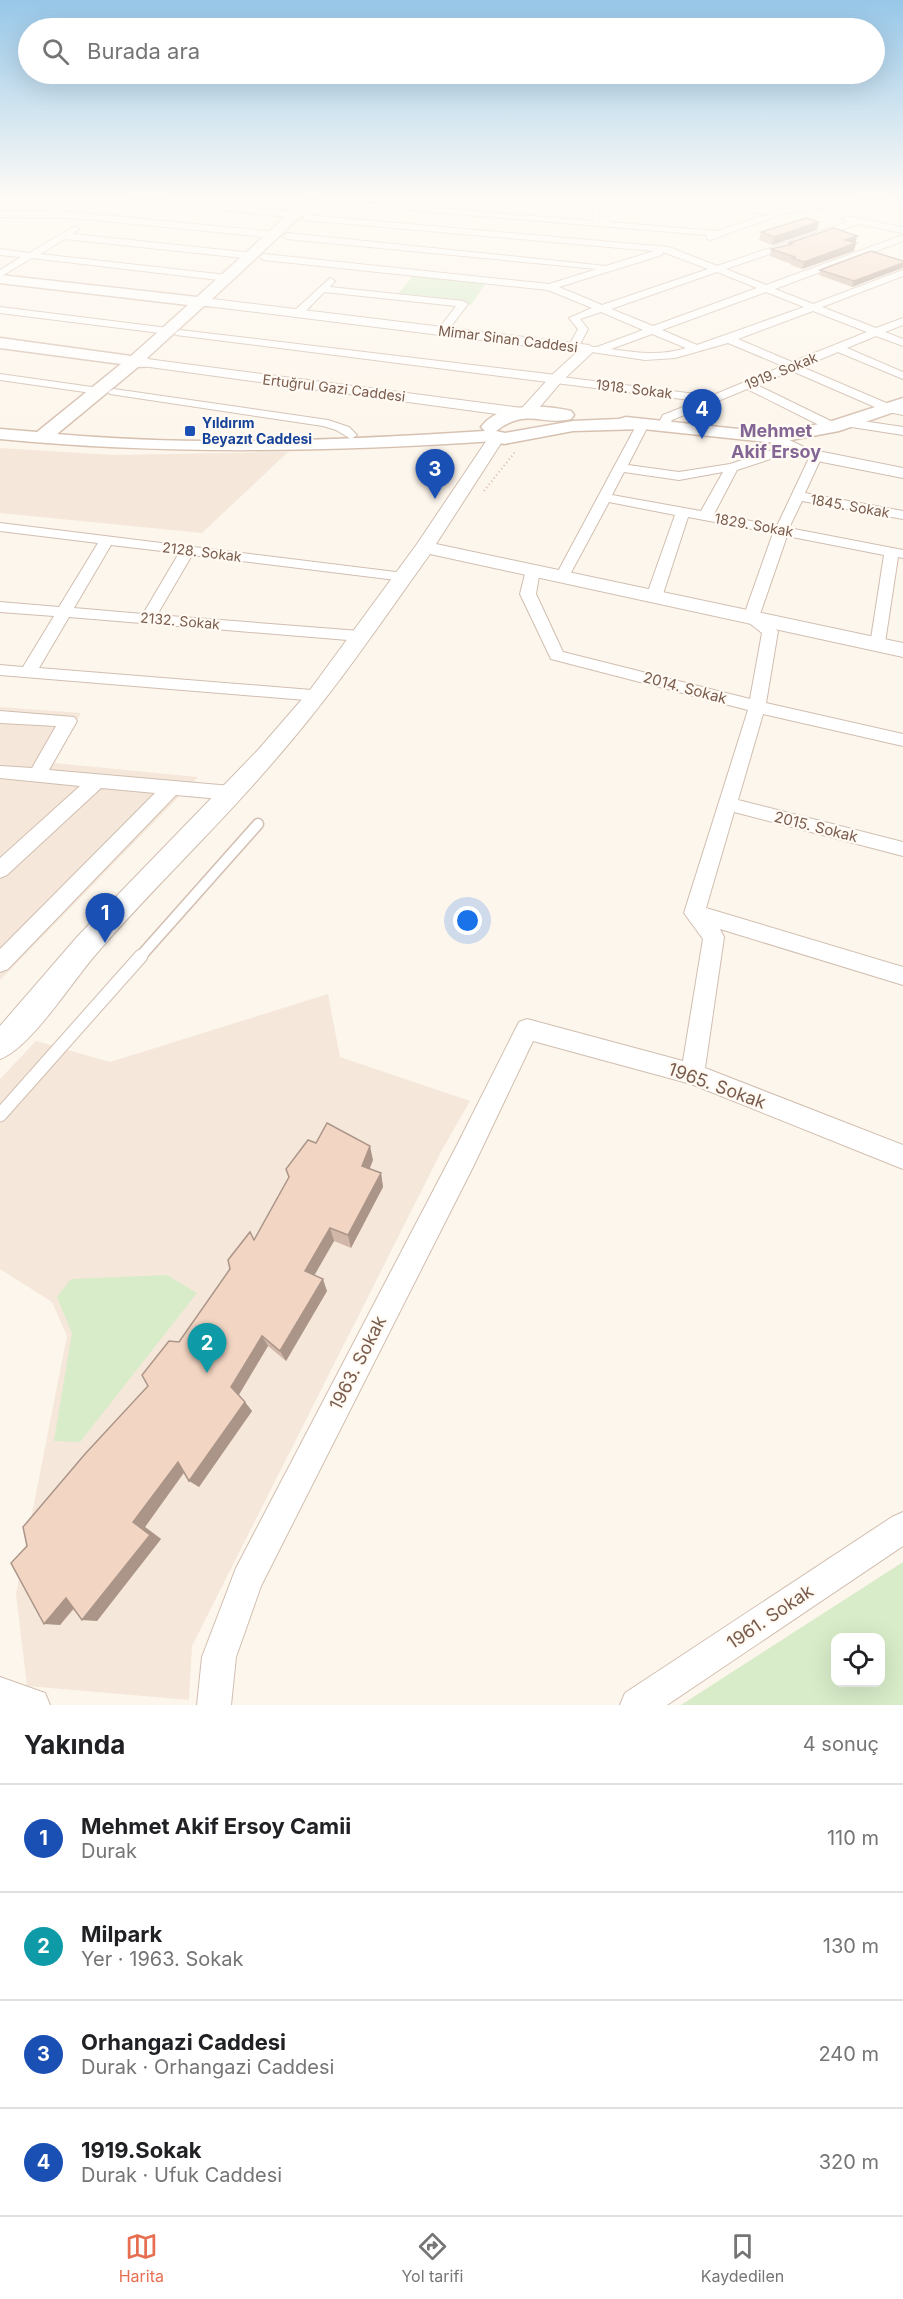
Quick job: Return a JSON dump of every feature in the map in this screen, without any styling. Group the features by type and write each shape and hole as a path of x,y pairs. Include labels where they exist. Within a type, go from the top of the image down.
{"main road":[{"name":"Mimar Sinan Caddesi","path":"12,279 206,303"},
{"path":"206,303 227,279"},
{"path":"52,436 141,362 233,279"},
{"name":"Ertuğrul Gazi Caddesi","path":"0,343 141,362"},
{"path":"494,433 502,418 526,413 775,438 841,425 898,407"},
{"path":"520,435 540,422 539,416 526,413"},
{"path":"0,434 160,437 351,435 460,431 494,433 504,439 573,426 643,424"},
{"path":"0,427 52,436 162,445 362,445 494,433"}],"street":[{"path":"298,313 332,279"},
{"path":"468,279 550,287 697,349"},
{"path":"550,287 577,279"},
{"path":"593,348 574,318 692,279"},
{"path":"744,279 903,344"},
{"path":"526,413 556,379 593,348 654,330 793,279"},
{"path":"593,348 645,357 675,355 729,339 888,279"},
{"path":"322,289 463,304 442,331"},
{"name":"Mimar Sinan Caddesi","path":"206,303 593,348"},
{"name":"1918. Sokak","path":"0,310 713,399"},
{"name":"1919. Sokak","path":"663,426 667,418 903,321"},
{"path":"729,339 898,407"},
{"path":"838,348 903,376"},
{"name":"Ertuğrul Gazi Caddesi","path":"141,362 526,413"},
{"path":"0,377 319,422 335,425 348,431 351,435"},
{"path":"747,385 841,425 903,431"},
{"path":"562,577 643,424"},
{"path":"0,1046 27,1019 87,945 266,756 318,695 425,547 494,433"},
{"path":"425,547 520,435"},
{"path":"775,438 791,448 816,456 903,473"},
{"path":"620,468 679,476 732,467 791,448"},
{"path":"751,618 782,529 816,456"},
{"path":"705,517 732,467"},
{"name":"1845. Sokak","path":"797,496 903,515"},
{"name":"1829. Sokak","path":"604,497 705,517 782,529 897,553"},
{"path":"654,597 683,512"},
{"name":"2128. Sokak","path":"2,530 107,540 404,577"},
{"path":"28,672 107,540"},
{"path":"425,547 903,651"},
{"path":"148,618 188,550"},
{"path":"878,645 897,553"},
{"name":"2014. Sokak","path":"533,570 528,594 557,655 757,707 903,740"},
{"name":"2132. Sokak","path":"0,607 360,636"},
{"path":"694,913 757,707 770,631 751,618"},
{"path":"0,670 318,695"},
{"path":"0,717 68,721 37,775"},
{"path":"0,772 231,793"},
{"path":"0,870 97,781"},
{"path":"0,963 171,788"},
{"name":"2015. Sokak","path":"728,804 903,849"},
{"path":"694,913 903,976"},
{"path":"692,1074 714,937 694,913"},
{"path":"0,1021 87,945"},
{"name":"1965. Sokak","path":"527,1029 692,1074 903,1157"},
{"name":"1963. Sokak","path":"214,1705 219,1657 247,1579 469,1148 527,1029"},
{"name":"1961. Sokak","path":"637,1705 903,1528"},
{"path":"0,1694 33,1705"}],"lane":[{"path":"0,1115 258,824"}],"shaded area":[{"path":"0,448 113,455 288,452 202,533 0,513"},
{"path":"0,707 81,713 54,763 198,777 0,980"},
{"path":"328,994 340,1057 470,1101 442,1150 192,1646 189,1700 27,1686 16,1594 67,1336 52,1302 0,1269 0,1079 36,1041 110,1062"}],"green space":[{"path":"411,279 446,279 486,283 471,305 397,295"},
{"path":"167,1275 197,1293 80,1442 54,1441 72,1333 57,1297 71,1279"},
{"path":"903,1562 903,1705 681,1705"}],"building":[{"path":"327,1123 370,1146 362,1166 381,1173 348,1235 330,1228 305,1271 323,1279 280,1351 262,1336 231,1387 245,1402 189,1481 178,1462 133,1522 150,1535 82,1620 66,1598 44,1624 11,1563 27,1546 23,1527 85,1454 148,1386 142,1375 169,1341 179,1342 230,1269 228,1260 250,1232 254,1240 289,1177 286,1169 308,1140 316,1143"}],"place":[{"name":"Yıldırım Beyazıt Caddesi","path":"190,431"},
{"name":"1919.Sokak","path":"702,439"},
{"name":"Orhangazi Caddesi","path":"435,499"},
{"name":"Mehmet Akif Ersoy Camii","path":"105,943"},
{"name":"Milpark","path":"207,1373"}],"district":[{"name":"Mehmet Akif Ersoy","path":"776,441"}]}
